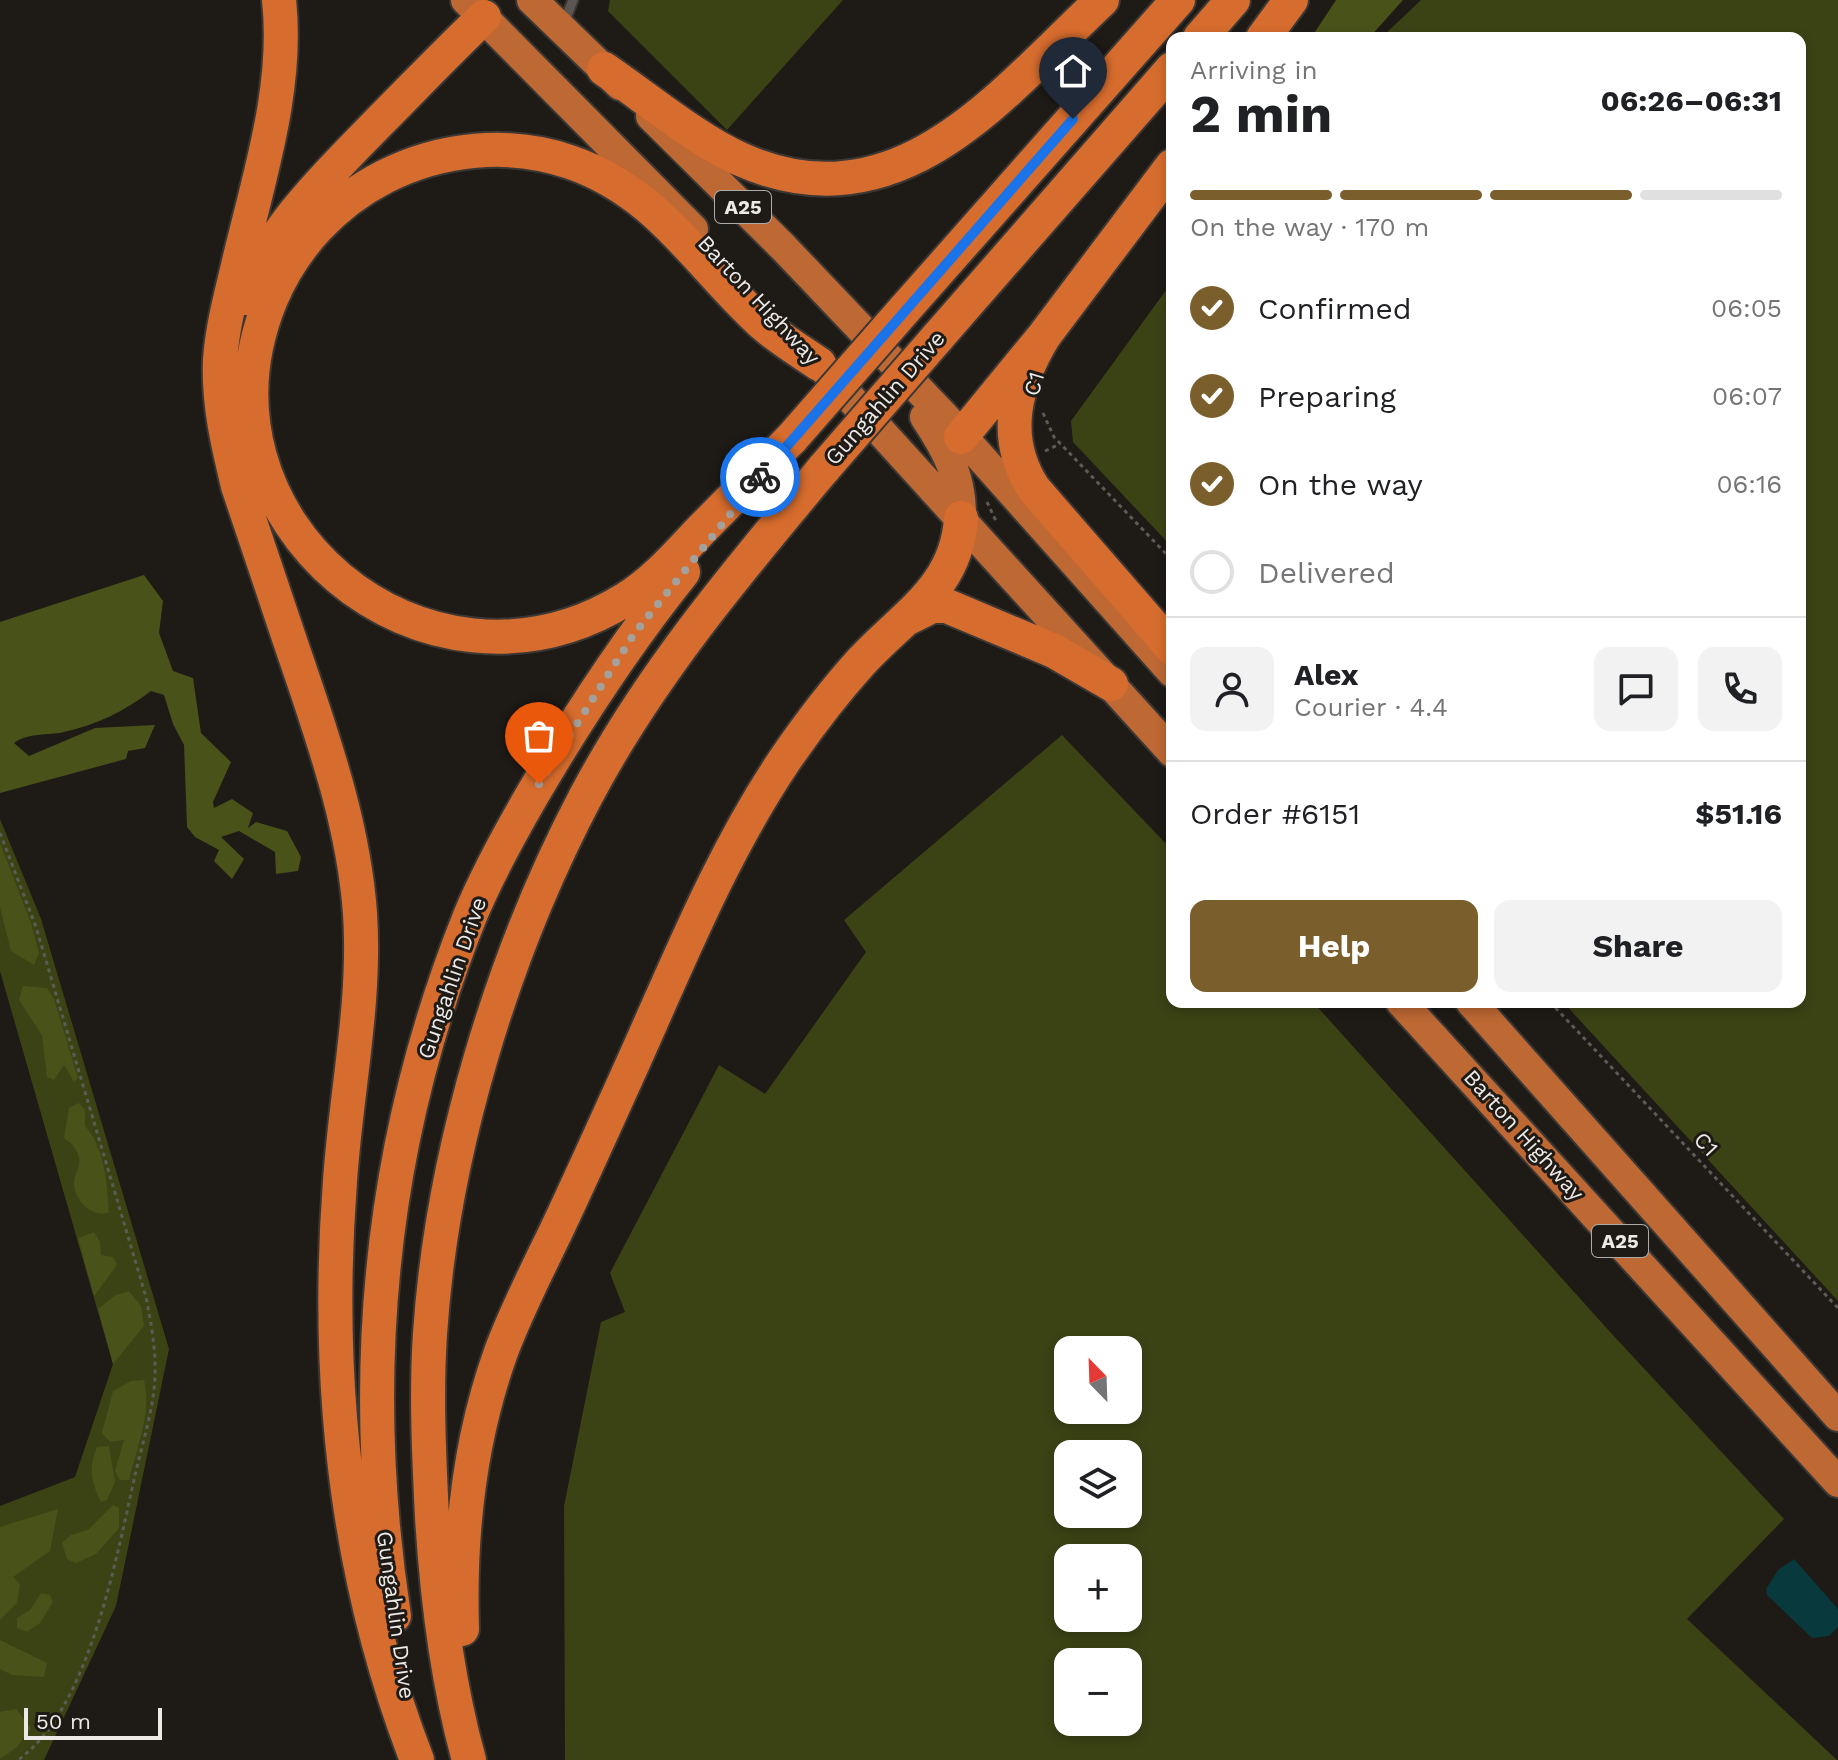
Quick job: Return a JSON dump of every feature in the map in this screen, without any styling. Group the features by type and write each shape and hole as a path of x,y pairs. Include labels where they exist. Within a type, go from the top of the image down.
{"highway":[{"path":"279,0 282,27 275,105 224,333 220,371 223,412 238,486 328,754 343,805 355,865 362,953 340,1178 334,1356 341,1441 356,1540 395,1698 419,1760"},
{"path":"604,69 714,144 750,163 784,173 816,177 869,173 912,160 959,132 1102,0"},
{"name":"Gungahlin Drive","path":"419,1760 387,1568 379,1478 376,1349 383,1257 414,1087 471,914 509,836 554,758 634,634 792,438 1178,0"},
{"path":"1205,32 1233,0"},
{"path":"1267,32 1291,0"},
{"path":"223,412 234,337 251,284 271,246 475,8 525,5 555,11"},
{"name":"Barton Highway","path":"475,8 654,187 961,518 1166,745"},
{"name":"A25","path":"555,11 604,69 783,247 880,349 953,443 1005,464 1166,665"},
{"name":"Gungahlin Drive","path":"471,1760 447,1661 435,1567 429,1462 430,1334 452,1182 491,1025 551,865 587,794 627,726 670,659 715,599 825,467 1166,76"},
{"path":"792,438 660,572 625,599 586,619 540,633 500,636 457,633 410,621 371,602 334,575 294,531 268,480 257,442 252,396 255,355 263,320 285,270 303,244 332,213 368,186 401,169 456,153 497,150 540,154 567,161 630,191 662,216 763,324 819,364"},
{"path":"890,442 913,452 928,453 953,443 1044,336 1166,174"},
{"path":"1044,336 1026,367 1015,398 1014,425 1005,464 1034,489 1166,641"},
{"path":"471,1760 462,1645 463,1529 476,1443 501,1352 523,1297 733,846 807,728 841,685 945,575 957,551 961,518 953,443"},
{"path":"894,628 920,611 947,606 1054,651 1111,684"},
{"name":"Barton Highway","path":"1406,1008 1838,1482"},
{"name":"A25","path":"1476,1008 1838,1416"}],"path":[{"name":"C1","path":"1043,408 1048,426 1060,444 1166,554"},
{"path":"993,556 1003,547 1004,540 981,486 1005,464 1060,444"},
{"path":"0,833 41,942 146,1297 155,1350 155,1380 146,1424 111,1577 90,1649 51,1724 25,1758 18,1760"},
{"name":"C1","path":"1556,1008 1838,1308"}],"green space":[{"path":"610,0 843,0 727,130 608,11"},
{"path":"1336,0 1403,0 1374,32 1315,32"},
{"path":"1421,0 1838,0 1838,1301 1569,1008 1806,1008 1806,32 1387,32"},
{"path":"1166,290 1166,541 1073,442 1071,421"},
{"path":"144,575 163,601 159,633 173,671 193,678 201,733 231,762 213,802 214,808 232,799 253,813 248,828 256,822 287,831 301,857 298,871 276,874 275,852 239,831 221,837 244,859 232,879 214,861 219,850 195,837 187,827 184,745 173,724 164,695 151,691 99,721 64,732 26,737 14,743 29,756 95,728 155,725 145,748 128,751 126,759 0,793 0,622"},
{"path":"1062,735 1166,844 1166,1008 1318,1008 1611,1333 1784,1519 1687,1619 1837,1760 565,1760 564,1506 601,1322 625,1312 610,1273 719,1065 765,1094 866,952 844,920"},
{"path":"0,819 41,919 169,1349 116,1606 44,1760 0,1760 0,1506 75,1477 113,1364 0,971"},
{"path":"0,843 31,923 39,953 34,965 11,951 0,907"},
{"path":"23,986 47,988 54,999 78,1078 74,1082 64,1065 54,1080 47,1077 42,1035 19,1000"},
{"path":"79,1103 85,1110 85,1126 101,1155 109,1212 91,1210 77,1196 75,1189 79,1158 74,1146 64,1138 69,1108"},
{"path":"94,1232 100,1242 101,1255 113,1257 117,1265 94,1296 78,1238"},
{"path":"129,1291 141,1306 144,1326 113,1364 98,1309 114,1296"},
{"path":"144,1380 146,1405 142,1430 129,1480 120,1480 115,1471 124,1440 110,1442 102,1433 113,1391 131,1381"},
{"path":"109,1446 115,1482 107,1500 101,1502 93,1481 92,1462 97,1447"},
{"path":"113,1505 119,1508 119,1528 96,1554 76,1563 67,1559 62,1543 71,1535 88,1530"},
{"path":"58,1509 50,1551 13,1577 20,1584 17,1603 0,1620 0,1527"},
{"path":"41,1593 50,1595 53,1602 40,1623 27,1632 17,1628 17,1618 30,1610"},
{"path":"0,1640 47,1663 44,1677 12,1675 0,1669"},
{"path":"16,1709 31,1728 17,1747 0,1759 0,1712"}],"water":[{"path":"1794,1559 1838,1609 1838,1627 1829,1636 1812,1638 1767,1595 1766,1589 1778,1570"}],"way so far":[{"path":"539,784 634,634 760,477"}],"route":[{"path":"760,477 1073,119"}]}
